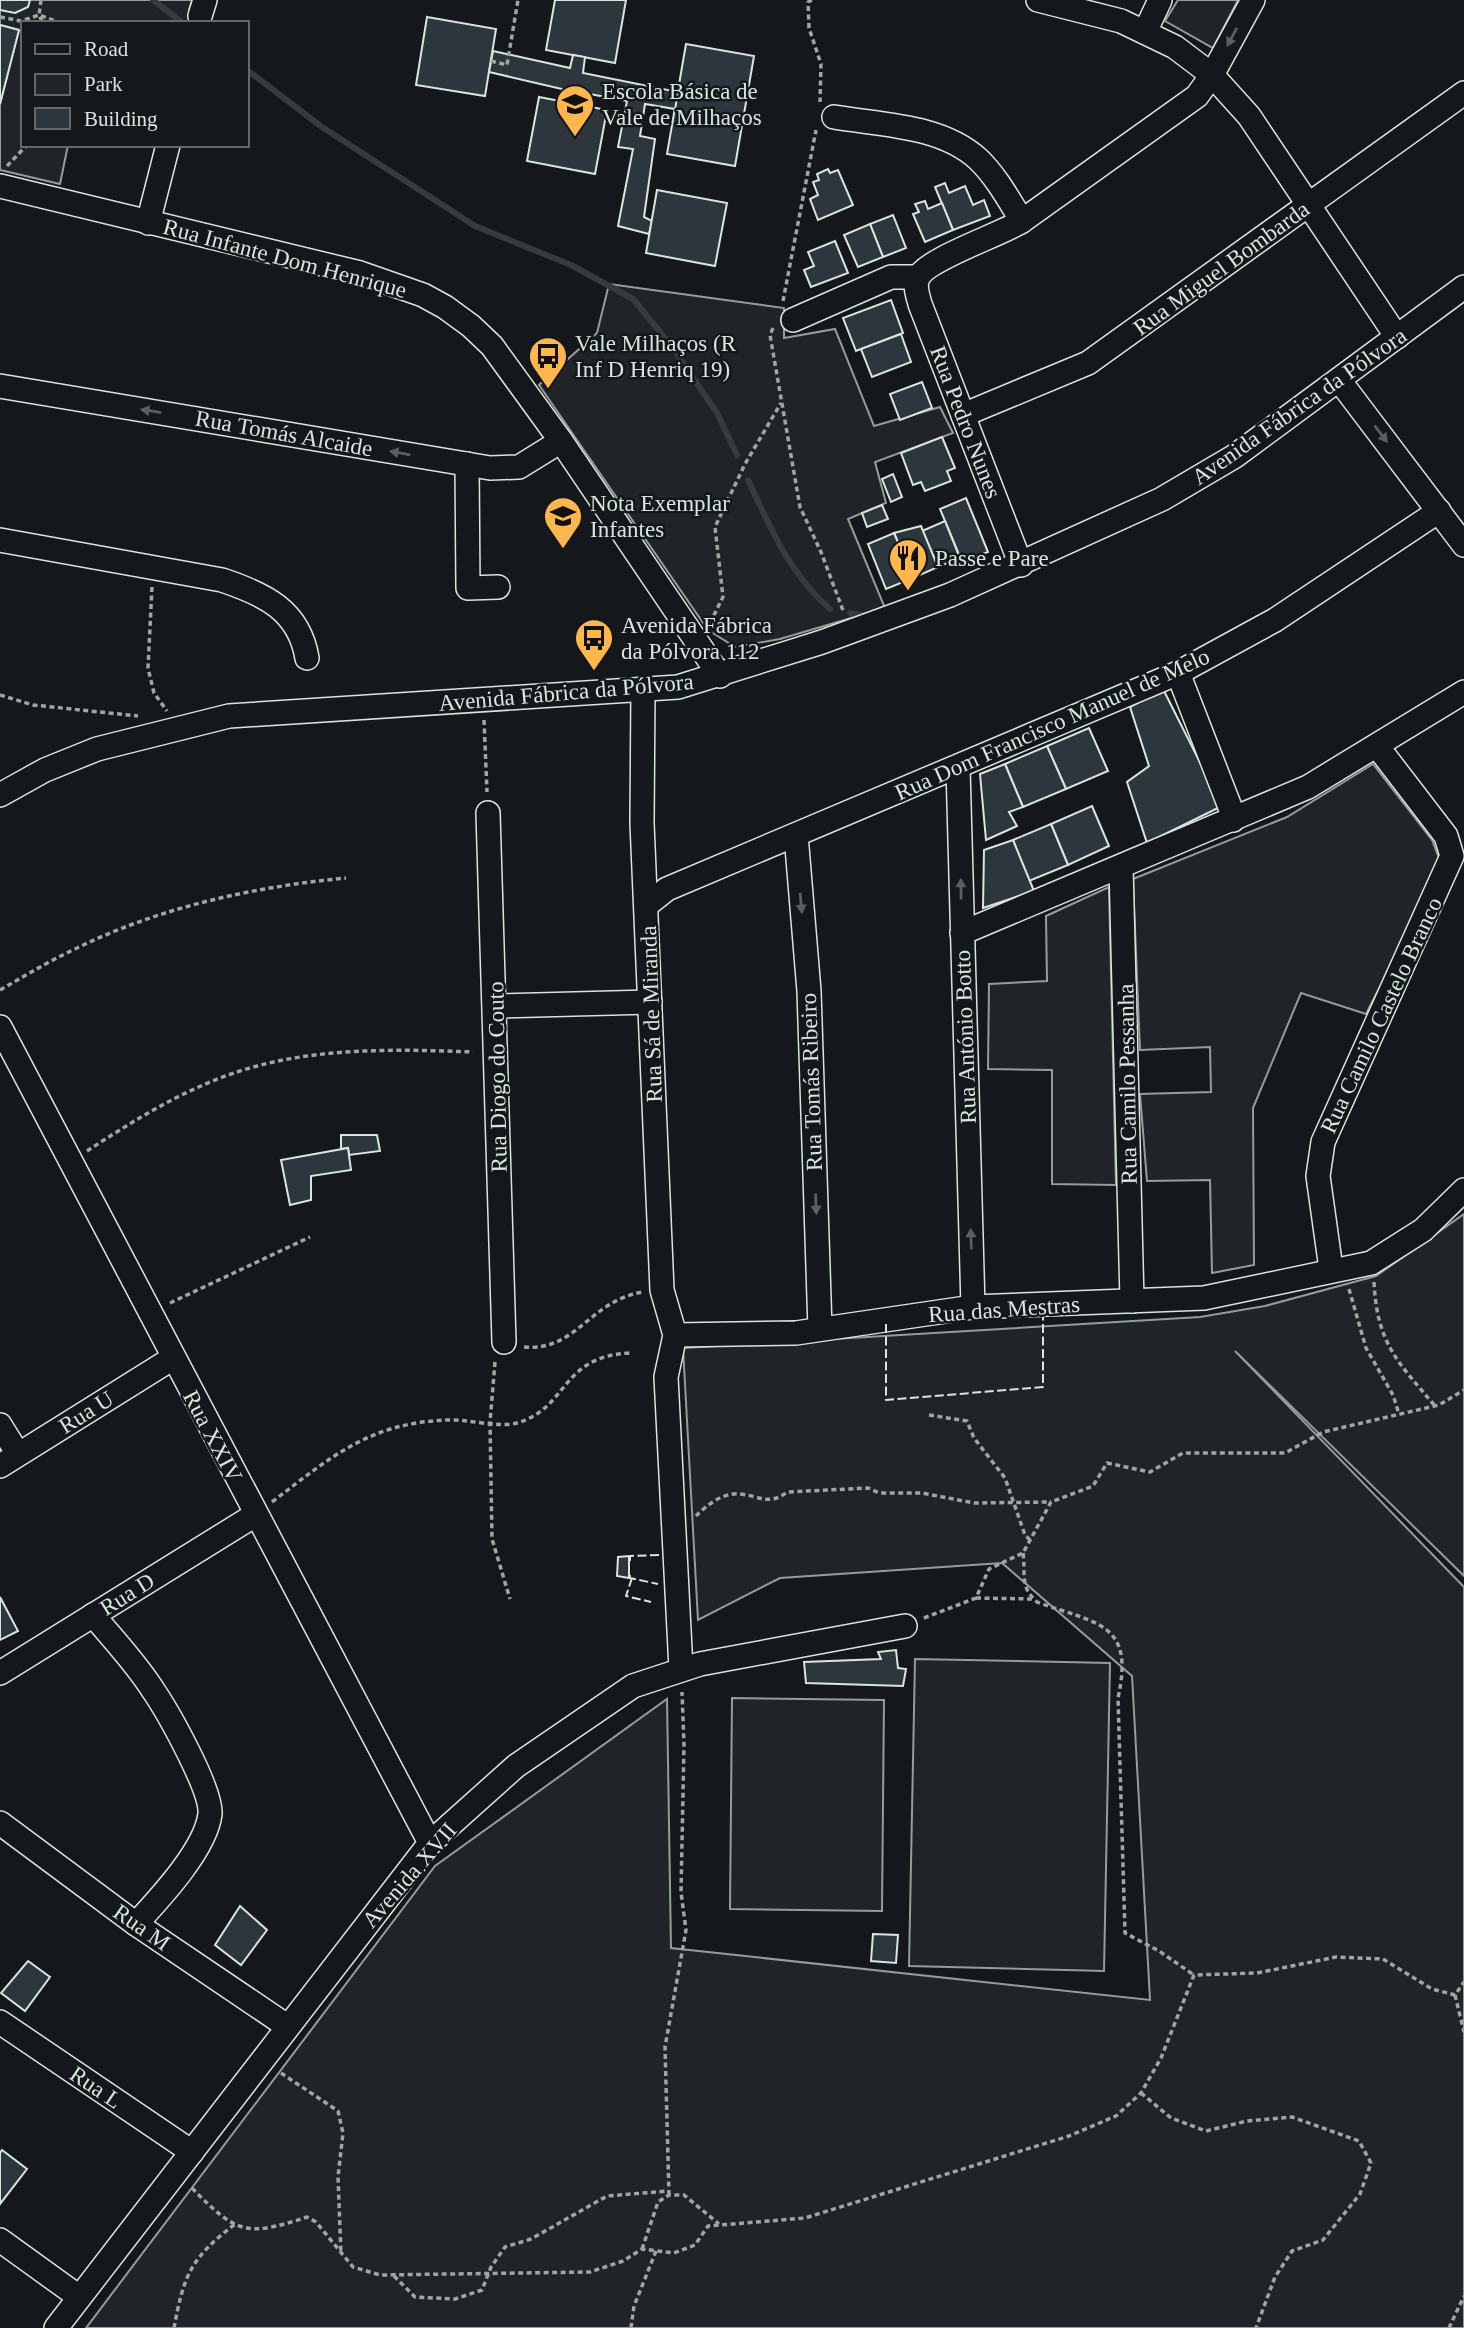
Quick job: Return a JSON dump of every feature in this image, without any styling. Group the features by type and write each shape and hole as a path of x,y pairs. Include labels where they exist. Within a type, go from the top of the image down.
{"street":[{"path":"1038,0 1090,11 1145,32 1175,47 1212,75 1249,116 1397,337"},
{"path":"1145,32 1160,0"},
{"path":"783,316 891,277 918,277 930,264 1003,234 1197,96 1212,75 1253,0"},
{"name":"Rua Miguel Bombarda","path":"963,415 1088,363 1464,93"},
{"path":"823,118 921,132 960,145 979,160 1022,221"},
{"path":"148,223 167,147"},
{"name":"Rua Infante Dom Henrique","path":"0,186 360,273 423,295 471,326 492,346 561,440 720,676"},
{"name":"Rua Pedro Nunes","path":"918,277 917,293 920,304 1021,565"},
{"name":"Avenida Fábrica da Pólvora","path":"0,795 45,770 97,749 229,716 678,687 720,676 850,632 1021,565 1162,499 1235,456 1464,287"},
{"path":"1339,380 1464,545"},
{"name":"Rua Tomás Alcaide","path":"0,386 498,468 519,467 561,440"},
{"path":"467,464 468,588 498,587"},
{"name":"Rua Dom Francisco Manuel de Melo","path":"648,904 667,889 1178,673 1275,620 1438,511"},
{"path":"0,540 222,580 272,601 288,614 298,628 307,658"},
{"path":"1178,673 1233,820"},
{"name":"Rua Sá de Miranda","path":"643,690 642,823 648,904 662,1290 675,1335"},
{"path":"962,933 1308,787 1464,692"},
{"name":"Rua Camilo Castelo Branco","path":"1337,1268 1318,1176 1323,1142 1452,856 1446,836 1377,746"},
{"name":"Rua António Botto","path":"958,768 974,1307"},
{"name":"Rua Diogo do Couto","path":"488,813 496,1006 503,1342"},
{"name":"Rua Tomás Ribeiro","path":"796,835 809,991 820,1329"},
{"name":"Rua Camilo Pessanha","path":"1121,867 1132,1301"},
{"path":"496,1006 650,1002"},
{"name":"Rua XXIV","path":"0,1027 255,1516 430,1843"},
{"path":"1337,1268 1371,1263 1423,1230 1464,1190"},
{"name":"Rua das Mestras","path":"675,1335 713,1337 820,1329 974,1307 1204,1298 1337,1268"},
{"path":"675,1335 666,1377 676,1535 691,1666"},
{"name":"Rua U","path":"9,1460 173,1359"},
{"path":"0,1425 9,1460"},
{"name":"Rua D","path":"0,1673 255,1516"},
{"path":"93,1615 154,1690 208,1791 210,1815 197,1847 173,1883 136,1924"},
{"name":"Avenida XVII","path":"55,2328 430,1843 516,1766 633,1686 691,1666 905,1626"},
{"name":"Rua M","path":"0,1823 136,1924 287,2026"},
{"name":"Rua L","path":"0,2022 191,2152"},
{"path":"0,2240 79,2297"}],"path":[{"path":"41,0 39,15 42,21"},
{"path":"491,61 507,65 518,0"},
{"path":"812,0 808,2 809,28 821,64 823,118 783,316 770,334 800,508 821,552 850,632"},
{"path":"0,17 21,21 39,15 56,21"},
{"path":"0,173 25,147"},
{"path":"699,644 723,597 715,527 745,464 781,403"},
{"path":"152,568 149,667 154,693 178,727"},
{"path":"0,695 33,705 123,712 145,718"},
{"path":"484,700 488,813"},
{"path":"0,990 76,948 165,913 259,888 346,878"},
{"path":"70,1161 153,1109 233,1073 278,1061 349,1051 497,1053"},
{"path":"149,1314 224,1275 310,1237"},
{"path":"1371,1263 1375,1309 1386,1339 1403,1372 1435,1406"},
{"path":"1337,1268 1366,1348 1393,1395 1399,1414"},
{"path":"510,1599 492,1539 490,1422 494,1367 503,1342 527,1347 550,1345 572,1334 603,1305 623,1295 662,1290"},
{"path":"255,1516 339,1451 401,1423 450,1420 515,1424 547,1408 566,1382 587,1363 608,1354 630,1353"},
{"path":"676,1535 706,1506 724,1496 740,1494 763,1501 778,1499 788,1492 868,1488 879,1493 922,1493 974,1503 1051,1502 1093,1486 1107,1463 1150,1472 1183,1453 1285,1453 1323,1432 1435,1406 1464,1390"},
{"path":"929,1415 967,1421 974,1438 1005,1478 1025,1535 1030,1540"},
{"path":"1035,1599 1023,1585 1023,1553 1051,1502"},
{"path":"976,1598 989,1569 1023,1553"},
{"path":"905,1626 976,1598 1035,1599 1106,1627 1118,1640 1124,1669 1118,1699 1125,1933 1159,1951 1194,1975 1257,1973 1336,1957 1383,1959 1432,1989 1455,1995"},
{"path":"669,2193 665,2047 686,1930 681,1892 684,1745 691,1666"},
{"path":"176,2172 222,2218 250,2230 260,2230 307,2217 316,2222 353,2267 393,2275 590,2272 623,2261 642,2249 674,2253 695,2245 708,2226 805,2218 1056,2140 1116,2116 1141,2093 1161,2058 1194,1975"},
{"path":"1464,1982 1455,1995 1464,2032"},
{"path":"261,2060 338,2110 343,2133 338,2177 341,2253"},
{"path":"1141,2093 1171,2118 1206,2131 1247,2121 1292,2117 1359,2141 1371,2163 1360,2194 1324,2240 1292,2251 1275,2277 1256,2328"},
{"path":"642,2249 658,2202 669,2193"},
{"path":"393,2275 415,2297 455,2299 482,2290 505,2247 531,2239 607,2196 684,2194 720,2225"},
{"path":"174,2328 183,2284 203,2249 235,2224"},
{"path":"631,2328 634,2306 656,2250"},
{"path":"1449,2328 1464,2296"}],"green space":[{"path":"0,0 192,0 189,10 203,21 21,21 21,147 68,147 60,184 0,170 0,104 19,30 0,25"},
{"path":"1178,0 1238,0 1213,48 1165,21"},
{"path":"609,284 784,308 784,338 835,329 874,426 940,407 953,433 875,462 886,503 848,519 885,608 780,639 735,647 708,630 539,385 597,333"},
{"path":"1373,764 1432,840 1442,866 1366,1014 1301,993 1253,1108 1254,1265 1212,1273 1210,1180 1147,1181 1140,1094 1211,1092 1210,1047 1140,1050 1133,879 1287,817"},
{"path":"1109,887 1116,1185 1052,1184 1052,1070 988,1069 989,984 1047,981 1046,916"},
{"path":"1464,1214 1464,1576 1235,1351 1464,1587 1464,2328 86,2328 435,1866 667,1699 671,1948 1150,2000 1132,1676 1002,1563 780,1578 698,1620 683,1348 1200,1317 1265,1306 1376,1276"},
{"path":"915,1659 1110,1663 1104,1971 909,1966"},
{"path":"732,1698 884,1700 882,1911 730,1909"}],"building":[{"path":"0,0 30,0 28,7 15,13 0,10"},
{"path":"555,0 626,0 615,63 546,50"},
{"path":"427,17 496,29 485,96 416,85"},
{"path":"0,25 19,30 0,104"},
{"path":"686,44 754,56 735,166 667,154"},
{"path":"493,51 570,68 573,55 585,57 583,73 678,92 675,109 645,104 640,136 655,139 644,217 652,221 649,234 618,226 633,149 618,147 627,101 579,92 578,104 561,101 562,89 489,72"},
{"path":"539,97 607,110 595,174 527,161"},
{"path":"828,169 830,173 838,170 853,205 818,220 810,199 818,195 813,182 819,180 817,174"},
{"path":"945,183 949,193 965,186 973,205 984,200 990,216 953,230 935,187"},
{"path":"657,190 727,203 715,266 646,253"},
{"path":"925,201 928,209 942,203 953,230 925,242 913,214 919,212 915,204"},
{"path":"893,215 906,248 883,257 870,224"},
{"path":"870,224 883,257 858,267 844,235"},
{"path":"835,241 848,273 811,287 804,270 814,266 808,252"},
{"path":"891,300 903,333 856,351 843,318"},
{"path":"901,334 911,362 872,377 861,349"},
{"path":"922,382 932,408 900,420 890,394"},
{"path":"942,437 955,468 947,471 951,481 925,491 921,482 913,485 901,453"},
{"path":"893,474 902,497 891,502 882,479"},
{"path":"966,498 988,552 962,562 940,509"},
{"path":"882,505 888,519 867,527 862,513"},
{"path":"945,521 960,558 938,567 922,531"},
{"path":"921,526 938,567 913,578 894,533"},
{"path":"894,533 913,578 886,589 868,544"},
{"path":"1163,689 1222,806 1147,843 1127,782 1149,766 1130,707"},
{"path":"1089,728 1108,771 1066,789 1047,746"},
{"path":"1047,746 1066,789 1023,807 1005,764"},
{"path":"1005,764 1023,807 1009,812 1017,826 986,840 980,774"},
{"path":"1092,806 1109,846 1068,865 1051,824"},
{"path":"1051,824 1068,865 1029,881 1013,840"},
{"path":"1013,840 1034,891 983,908 984,850"},
{"path":"341,1135 377,1135 380,1151 349,1155 348,1148 341,1149"},
{"path":"348,1148 351,1170 311,1176 311,1200 290,1205 281,1160"},
{"path":"629,1556 629,1578 617,1576 618,1557"},
{"path":"0,1597 18,1631 0,1640"},
{"path":"896,1650 898,1668 906,1669 903,1686 806,1683 804,1662 881,1659 878,1652"},
{"path":"240,1906 267,1930 241,1965 215,1945"},
{"path":"873,1934 898,1935 896,1963 871,1961"},
{"path":"28,1961 50,1977 25,2011 1,1993"},
{"path":"2,2150 27,2169 0,2204 0,2153"}],"waterway":[{"path":"153,0 180,21"},
{"path":"248,71 322,127 475,226 571,265 633,299 673,348 717,413 737,455"},
{"path":"748,480 773,533 792,565 803,581 830,609"},
{"path":"850,613 867,616"}],"fence":[{"path":"886,1324 886,1400 1043,1387 1043,1312"},
{"path":"630,1561 630,1556 659,1555"},
{"path":"630,1575 630,1578 658,1584"},
{"path":"632,1578 626,1596 651,1602"}],"place":[{"name":"Escola Básica de Vale de Milhaços","path":"575,138"},
{"name":"Vale Milhaços (R Inf D Henriq 19)","path":"548,390"},
{"name":"Nota Exemplar Infantes","path":"563,550"},
{"name":"Passe e Pare","path":"908,592"},
{"name":"Avenida Fábrica da Pólvora 112","path":"594,672"}]}
